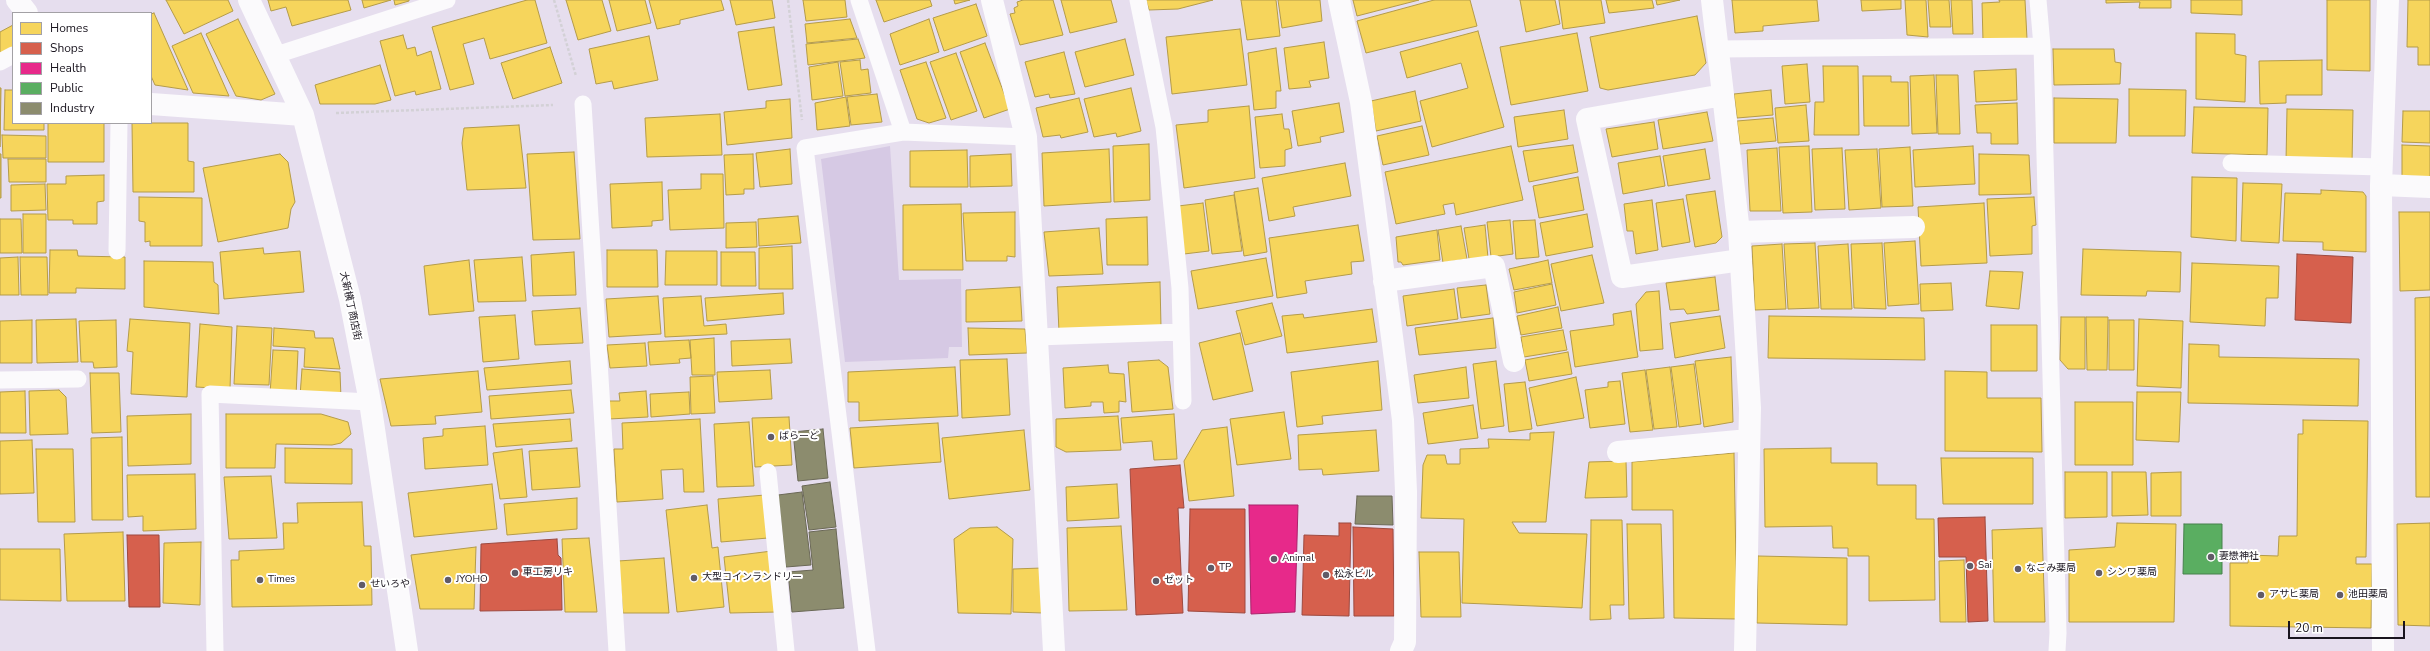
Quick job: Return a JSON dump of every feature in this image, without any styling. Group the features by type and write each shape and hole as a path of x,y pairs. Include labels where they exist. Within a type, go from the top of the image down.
{"street":[{"path":"17,0 26,12"},
{"name":"大新横丁商店街","path":"249,0 276,54 303,115 350,299 370,402 407,651"},
{"path":"992,0 1026,137 1054,651"},
{"path":"1339,0 1361,102 1404,442 1406,492 1405,642 1401,651"},
{"path":"1712,0 1719,49 1739,232 1750,408 1745,651"},
{"path":"2383,651 2381,176 2388,0"},
{"path":"1723,95 1587,118 1622,277 1741,260"},
{"path":"152,104 303,115"},
{"path":"2381,176 2430,187"},
{"path":"1739,232 1914,227"},
{"path":"1384,281 1494,266 1514,361"},
{"path":"1618,452 1749,440"}],"lane":[{"path":"276,54 446,0"},
{"path":"859,0 903,132"},
{"path":"1138,0 1164,127 1180,288 1183,401"},
{"path":"2038,0 2042,46 2058,633 2057,651"},
{"path":"1719,49 2042,46"},
{"path":"0,62 12,56"},
{"path":"583,104 617,651"},
{"path":"117,251 119,124"},
{"path":"867,651 805,148 903,132 1026,137"},
{"path":"2231,163 2381,176"},
{"path":"1037,337 1180,332"},
{"path":"0,380 78,379"},
{"path":"215,651 210,394 370,402"},
{"path":"768,472 786,651"}],"path":[{"path":"303,115 583,104 554,0"},
{"path":"788,0 805,148"}],"shaded area":[{"path":"890,146 899,280 961,279 962,347 949,347 948,358 845,362 821,159"}],"building: Homes":[{"path":"166,0 228,0 233,11 184,34"},
{"path":"268,0 348,0 351,10 292,26 286,7 271,11"},
{"path":"362,0 391,0 364,8"},
{"path":"394,0 409,0 409,1 395,5"},
{"path":"527,0 535,0 547,43 490,59 484,38 463,44 474,84 450,90 432,27"},
{"path":"566,0 602,0 611,31 578,40"},
{"path":"609,0 645,0 651,23 617,31"},
{"path":"649,0 721,0 724,10 680,20 680,24 657,29"},
{"path":"730,0 772,0 775,18 736,25"},
{"path":"803,0 845,0 847,17 806,21"},
{"path":"876,0 930,0 932,6 884,22"},
{"path":"954,0 970,0 955,4"},
{"path":"1023,0 1053,0 1063,35 1020,45 1010,14 1015,13 1014,8 1018,6 1017,2"},
{"path":"1061,0 1111,0 1117,22 1070,33"},
{"path":"1146,0 1213,0 1178,9 1149,10"},
{"path":"1241,0 1276,0 1280,36 1247,40"},
{"path":"1278,0 1320,0 1322,21 1282,28"},
{"path":"1353,0 1419,0 1357,16"},
{"path":"1434,0 1470,0 1477,26 1366,53 1357,21"},
{"path":"1520,0 1555,0 1560,24 1526,32"},
{"path":"1559,0 1601,0 1605,23 1563,29"},
{"path":"1606,0 1652,0 1654,8 1609,13"},
{"path":"1656,0 1680,0 1657,5"},
{"path":"1732,0 1817,0 1819,21 1763,26 1763,31 1735,33"},
{"path":"1861,0 1901,0 1901,9 1862,11"},
{"path":"1905,0 1926,0 1928,37 1907,35"},
{"path":"1928,0 1949,0 1951,27 1930,27"},
{"path":"1951,0 1972,0 1973,34 1953,34"},
{"path":"1999,0 2025,0 2027,39 1983,41 1982,3 2000,2"},
{"path":"2106,0 2171,0 2171,8 2139,8 2140,2 2106,3"},
{"path":"2191,0 2242,0 2242,15 2191,13"},
{"path":"2327,0 2370,0 2370,71 2327,70"},
{"path":"2408,0 2430,0 2430,65 2418,65 2418,47 2407,47"},
{"path":"976,4 987,36 944,51 933,18"},
{"path":"154,13 188,90 155,85 152,78 152,14"},
{"path":"1697,16 1706,63 1695,75 1608,90 1600,88 1590,37"},
{"path":"238,19 275,94 261,100 236,96 206,34"},
{"path":"850,19 857,38 807,43 805,24"},
{"path":"929,19 939,52 900,65 890,34"},
{"path":"12,26 12,51 0,57 0,32"},
{"path":"774,27 782,85 748,90 738,32"},
{"path":"1240,29 1247,85 1172,94 1166,37"},
{"path":"1478,31 1504,127 1432,147 1420,101 1468,88 1461,63 1407,78 1400,52"},
{"path":"201,33 229,96 193,93 172,46"},
{"path":"1577,33 1588,91 1511,105 1500,47"},
{"path":"2196,33 2235,34 2235,54 2246,56 2245,102 2196,99"},
{"path":"403,35 407,49 415,47 417,56 431,51 441,89 416,95 415,91 395,96 380,41"},
{"path":"649,36 658,80 614,89 612,81 596,84 589,49"},
{"path":"858,39 865,58 808,65 806,44"},
{"path":"1125,39 1134,75 1085,87 1075,52"},
{"path":"1324,42 1329,78 1309,81 1311,87 1289,89 1284,48"},
{"path":"985,43 1010,109 984,118 960,52"},
{"path":"550,47 562,83 513,99 501,63"},
{"path":"1276,48 1281,91 1276,91 1276,108 1254,110 1248,53"},
{"path":"2053,49 2114,49 2115,62 2121,63 2120,84 2054,85"},
{"path":"1064,52 1075,94 1050,98 1049,94 1035,97 1025,62"},
{"path":"956,53 977,111 951,120 930,62"},
{"path":"860,60 861,70 868,69 871,93 845,96 840,62"},
{"path":"2322,60 2322,95 2286,95 2286,103 2260,104 2259,61"},
{"path":"838,62 843,96 812,100 809,67"},
{"path":"926,62 946,118 929,123 917,119 900,70"},
{"path":"1807,64 1810,102 1785,104 1782,66"},
{"path":"380,65 391,100 375,104 320,104 315,85"},
{"path":"1823,66 1858,66 1859,135 1814,135 1815,102 1824,102"},
{"path":"2016,69 2017,100 1976,102 1974,71"},
{"path":"1934,75 1937,133 1912,134 1910,76"},
{"path":"1936,75 1958,75 1960,134 1938,134"},
{"path":"1863,76 1891,76 1891,82 1908,82 1909,126 1864,126"},
{"path":"0,88 1,88 0,147"},
{"path":"1131,88 1141,131 1117,137 1116,133 1094,137 1084,99"},
{"path":"2129,89 2186,90 2185,136 2129,136"},
{"path":"5,90 12,90 12,124 44,124 44,130 4,130"},
{"path":"1771,90 1773,115 1737,118 1734,94"},
{"path":"1415,91 1421,121 1376,131 1371,101"},
{"path":"877,94 882,122 851,125 847,97"},
{"path":"846,97 850,126 817,130 815,103"},
{"path":"1079,98 1088,132 1061,138 1060,135 1043,137 1036,108"},
{"path":"2054,98 2118,99 2116,143 2054,143"},
{"path":"790,99 792,138 727,145 724,112 766,108 766,101"},
{"path":"1339,103 1344,132 1320,137 1321,142 1298,146 1292,111"},
{"path":"2017,103 2018,144 1991,144 1991,133 1977,133 1975,105"},
{"path":"1806,105 1809,141 1778,143 1775,108"},
{"path":"1249,106 1255,178 1184,188 1176,125 1208,122 1208,110"},
{"path":"2194,107 2268,108 2267,155 2192,153"},
{"path":"2287,109 2353,110 2352,164 2286,161"},
{"path":"1564,110 1568,139 1518,147 1514,117"},
{"path":"2403,111 2430,111 2430,143 2402,142"},
{"path":"1707,112 1713,141 1663,149 1658,120"},
{"path":"720,114 722,155 647,157 645,118"},
{"path":"1282,114 1284,129 1289,129 1292,148 1285,150 1285,166 1260,168 1255,117"},
{"path":"1773,118 1776,141 1740,144 1737,121"},
{"path":"1654,122 1658,149 1612,157 1606,129"},
{"path":"188,123 188,161 194,162 194,192 133,192 132,124"},
{"path":"48,124 104,124 104,162 48,162"},
{"path":"519,125 526,188 467,190 462,143 464,128"},
{"path":"1422,126 1429,155 1383,165 1377,136"},
{"path":"2,135 46,136 46,158 3,158"},
{"path":"1149,144 1150,200 1114,202 1113,146"},
{"path":"1573,145 1578,172 1529,182 1523,151"},
{"path":"2402,145 2430,146 2430,177 2402,176"},
{"path":"1511,146 1523,200 1456,215 1454,203 1443,205 1445,214 1396,224 1385,172"},
{"path":"1809,146 1812,212 1783,213 1779,147"},
{"path":"1973,146 1975,184 1915,187 1913,150"},
{"path":"1910,147 1913,206 1882,207 1879,149"},
{"path":"1777,148 1781,211 1750,211 1747,150"},
{"path":"1842,148 1845,209 1815,210 1812,149"},
{"path":"790,149 792,184 760,187 756,153"},
{"path":"1109,149 1111,202 1044,206 1042,153"},
{"path":"1705,149 1710,179 1668,186 1663,156"},
{"path":"1877,149 1881,208 1849,210 1845,150"},
{"path":"967,150 968,187 910,187 910,151"},
{"path":"574,152 580,239 533,240 527,154"},
{"path":"1,154 1,198 0,198"},
{"path":"280,154 288,162 295,202 291,209 288,228 218,242 203,168"},
{"path":"753,154 754,189 744,189 744,194 726,195 724,155"},
{"path":"1011,154 1012,186 970,187 970,156"},
{"path":"1979,154 2029,155 2031,194 1979,195"},
{"path":"1660,156 1665,186 1623,194 1618,163"},
{"path":"8,159 46,159 46,182 9,182"},
{"path":"1345,163 1351,196 1293,207 1295,216 1269,221 1262,178"},
{"path":"701,174 723,174 724,228 670,230 668,190 701,189"},
{"path":"104,175 104,201 97,202 97,224 73,224 73,220 48,220 47,184 66,184 66,176"},
{"path":"1578,177 1584,210 1539,218 1533,186"},
{"path":"2192,177 2237,178 2236,241 2191,237"},
{"path":"662,182 663,220 652,221 652,226 612,228 610,184"},
{"path":"2243,183 2282,184 2279,243 2241,241"},
{"path":"45,184 46,210 11,211 11,185"},
{"path":"1258,188 1267,252 1244,256 1234,192"},
{"path":"2321,190 2363,192 2366,196 2366,252 2323,250 2323,242 2283,241 2285,193 2321,194"},
{"path":"1715,191 1722,237 1716,243 1695,247 1686,195"},
{"path":"1234,195 1242,251 1212,254 1205,200"},
{"path":"139,197 202,198 202,246 150,246 150,241 145,242 145,222 139,221"},
{"path":"2034,197 2036,225 2032,226 2032,254 1990,256 1987,199"},
{"path":"1683,199 1690,242 1662,247 1656,203"},
{"path":"1652,200 1658,250 1636,254 1633,231 1627,231 1624,204"},
{"path":"1203,203 1209,251 1184,254 1178,206"},
{"path":"1984,203 1987,263 1921,266 1918,207"},
{"path":"961,204 963,270 903,270 903,205"},
{"path":"1015,212 1015,257 1007,256 1007,261 966,261 963,213"},
{"path":"2399,212 2430,212 2430,290 2400,291"},
{"path":"23,214 46,214 46,253 23,253"},
{"path":"1587,214 1593,247 1546,256 1540,223"},
{"path":"798,216 801,243 759,246 758,219"},
{"path":"1147,217 1148,265 1107,265 1106,219"},
{"path":"0,219 21,219 22,253 0,253"},
{"path":"1510,220 1513,254 1491,257 1487,222"},
{"path":"1535,220 1539,257 1516,259 1513,221"},
{"path":"756,222 757,247 726,248 726,223"},
{"path":"1358,225 1364,261 1351,262 1352,274 1305,281 1307,293 1277,298 1269,238"},
{"path":"1485,225 1488,258 1469,259 1464,228"},
{"path":"1461,226 1467,259 1443,263 1438,230"},
{"path":"1099,228 1103,274 1049,276 1044,232"},
{"path":"1437,230 1440,260 1403,265 1401,262 1398,262 1396,237"},
{"path":"1915,241 1919,304 1888,306 1884,243"},
{"path":"1815,243 1819,308 1788,309 1784,244"},
{"path":"1882,243 1886,309 1854,308 1851,244"},
{"path":"1782,244 1786,309 1755,310 1752,246"},
{"path":"1848,244 1852,309 1821,309 1818,246"},
{"path":"792,246 793,289 759,289 759,248"},
{"path":"263,248 264,254 300,251 304,292 224,299 220,252"},
{"path":"2083,249 2181,252 2180,292 2147,291 2146,296 2081,295"},
{"path":"50,250 77,250 78,256 125,257 125,289 76,288 76,293 49,293"},
{"path":"607,250 657,250 658,287 607,287"},
{"path":"666,251 717,251 717,285 665,285"},
{"path":"574,252 576,295 533,296 531,255"},
{"path":"721,252 755,252 756,286 721,286"},
{"path":"1592,255 1604,303 1561,311 1551,264"},
{"path":"18,257 19,295 0,295 0,258"},
{"path":"20,257 47,257 48,295 21,295"},
{"path":"522,257 526,301 478,302 474,260"},
{"path":"1266,258 1273,296 1198,309 1191,271"},
{"path":"469,260 474,311 429,315 424,266"},
{"path":"1548,260 1552,283 1514,290 1509,269"},
{"path":"144,261 213,262 214,282 218,285 219,314 144,307"},
{"path":"2192,263 2279,266 2278,298 2266,298 2265,326 2190,322"},
{"path":"1990,271 2023,272 2019,309 1986,306"},
{"path":"1715,277 1719,310 1687,314 1684,309 1670,310 1666,283"},
{"path":"1160,282 1161,327 1059,332 1057,287"},
{"path":"1951,283 1953,310 1921,311 1920,284"},
{"path":"1552,284 1556,305 1517,313 1514,292"},
{"path":"1486,285 1490,314 1461,318 1457,288"},
{"path":"1020,287 1022,321 966,322 966,290"},
{"path":"1454,289 1458,319 1407,326 1403,296"},
{"path":"1659,291 1663,349 1640,351 1636,304 1646,292"},
{"path":"783,293 784,314 707,321 705,298"},
{"path":"658,296 661,334 609,337 606,299"},
{"path":"701,296 704,326 726,324 727,334 665,337 663,298"},
{"path":"2430,297 2430,497 2416,497 2415,298"},
{"path":"1272,303 1282,336 1245,345 1236,311"},
{"path":"1558,307 1562,328 1521,335 1517,316"},
{"path":"580,308 583,343 535,345 532,311"},
{"path":"1372,309 1377,342 1287,353 1282,316 1303,314 1304,318"},
{"path":"1631,311 1638,357 1575,367 1570,331 1614,325 1613,314"},
{"path":"515,315 519,359 483,362 479,317"},
{"path":"1720,316 1725,348 1675,358 1670,323"},
{"path":"1769,316 1924,318 1925,360 1768,358"},
{"path":"2061,317 2085,317 2085,369 2068,369 2060,360"},
{"path":"2086,317 2108,317 2107,370 2087,370"},
{"path":"1493,318 1496,348 1419,355 1415,328"},
{"path":"76,319 78,362 37,363 36,320"},
{"path":"130,319 190,323 187,397 131,394 133,352 127,351"},
{"path":"2139,319 2183,321 2181,388 2137,386"},
{"path":"32,320 32,363 0,363 0,321"},
{"path":"116,320 117,367 94,368 93,362 81,362 79,321"},
{"path":"2109,320 2134,320 2134,370 2109,370"},
{"path":"200,324 232,327 230,389 196,387"},
{"path":"1991,325 2037,325 2037,371 1991,371"},
{"path":"237,326 272,328 269,385 234,384"},
{"path":"274,328 314,331 315,338 333,338 340,369 304,367 305,348 273,346"},
{"path":"968,328 1025,329 1027,353 969,355"},
{"path":"1563,330 1567,350 1524,357 1521,337"},
{"path":"1240,333 1253,391 1213,400 1199,343"},
{"path":"714,338 715,375 692,375 690,340"},
{"path":"790,339 792,363 732,366 731,341"},
{"path":"689,340 691,358 679,359 680,363 650,365 648,342"},
{"path":"645,343 647,366 610,368 607,345"},
{"path":"2189,344 2219,345 2219,357 2359,359 2358,406 2188,403"},
{"path":"273,350 298,351 296,396 270,394"},
{"path":"1568,352 1572,374 1529,381 1525,360"},
{"path":"1731,357 1733,422 1704,427 1695,361"},
{"path":"1007,359 1010,415 962,418 960,360"},
{"path":"1159,360 1168,367 1173,409 1132,412 1128,362"},
{"path":"570,361 572,384 487,390 484,368"},
{"path":"1378,361 1382,410 1322,416 1323,424 1297,427 1291,372"},
{"path":"1496,361 1504,426 1481,429 1473,364"},
{"path":"1694,364 1701,424 1679,427 1671,367"},
{"path":"1108,365 1109,373 1124,374 1126,402 1119,401 1119,412 1104,413 1103,402 1091,402 1091,406 1065,408 1063,368"},
{"path":"955,367 958,416 859,421 859,402 848,402 848,372"},
{"path":"1466,367 1469,398 1418,403 1414,375"},
{"path":"1670,367 1677,427 1654,429 1646,370"},
{"path":"302,369 340,372 341,398 300,396"},
{"path":"770,370 772,399 719,402 717,372"},
{"path":"1645,370 1653,430 1630,432 1622,373"},
{"path":"478,371 482,412 435,416 436,424 391,426 380,379"},
{"path":"1945,371 1987,372 1987,398 2041,398 2042,452 1945,451"},
{"path":"90,373 119,373 121,432 92,433"},
{"path":"713,376 715,413 691,414 690,377"},
{"path":"1576,377 1584,418 1537,426 1529,388"},
{"path":"1620,381 1625,424 1590,428 1585,390 1608,387 1608,382"},
{"path":"1525,382 1532,429 1509,432 1504,384"},
{"path":"59,390 66,397 68,434 30,435 29,391"},
{"path":"571,390 574,413 491,419 489,396"},
{"path":"25,391 26,433 0,433 0,392"},
{"path":"646,391 648,417 609,419 608,401 620,401 619,393"},
{"path":"689,392 690,414 651,417 650,394"},
{"path":"2137,392 2181,392 2179,442 2136,440"},
{"path":"2075,402 2133,402 2133,465 2075,465"},
{"path":"1473,405 1478,438 1428,444 1423,413"},
{"path":"1284,412 1291,459 1237,465 1230,419"},
{"path":"191,414 191,464 128,466 127,416"},
{"path":"226,414 321,414 348,422 351,434 341,443 332,445 276,444 275,468 226,468"},
{"path":"1174,414 1177,459 1154,460 1152,441 1123,443 1121,418"},
{"path":"1118,416 1121,450 1066,452 1056,447 1056,419"},
{"path":"789,417 792,465 755,467 752,418"},
{"path":"570,419 572,441 496,447 493,424"},
{"path":"700,419 704,492 684,492 683,469 661,470 663,499 617,502 614,449 623,449 622,423"},
{"path":"2303,420 2368,421 2366,557 2356,557 2356,564 2372,564 2371,628 2230,626 2230,563 2248,563 2248,555 2278,556 2279,536 2297,536 2298,434 2303,434"},
{"path":"749,422 754,486 717,487 714,424"},
{"path":"938,423 941,462 854,468 850,428"},
{"path":"485,426 488,465 425,469 423,438 443,436 443,429"},
{"path":"1227,427 1234,496 1189,501 1184,461 1202,430"},
{"path":"1024,430 1030,490 949,499 942,438"},
{"path":"1376,430 1379,471 1323,475 1322,469 1299,470 1298,435"},
{"path":"1554,432 1546,522 1512,522 1519,533 1587,534 1582,608 1462,603 1464,519 1421,518 1423,465 1427,455 1445,455 1447,464 1460,464 1460,449 1489,448 1488,439 1530,440 1530,433"},
{"path":"122,437 123,520 92,520 91,438"},
{"path":"32,440 34,493 0,494 0,441"},
{"path":"285,448 352,449 352,484 285,483"},
{"path":"577,448 580,487 532,490 529,451"},
{"path":"1831,448 1831,463 1877,463 1877,485 1916,485 1916,519 1934,519 1935,600 1869,601 1869,556 1848,556 1848,548 1833,548 1832,526 1765,527 1764,449"},
{"path":"36,449 73,449 75,522 38,522"},
{"path":"522,449 527,497 500,499 493,453"},
{"path":"1734,453 1737,619 1674,618 1673,510 1632,510 1632,462"},
{"path":"1941,458 2033,458 2033,504 1943,504"},
{"path":"1626,461 1627,497 1585,498 1589,462"},
{"path":"2065,472 2107,472 2107,517 2065,518"},
{"path":"2112,472 2146,472 2148,515 2112,516"},
{"path":"2181,472 2181,516 2151,516 2151,473"},
{"path":"195,474 196,529 143,531 143,516 128,517 127,475"},
{"path":"271,476 277,538 229,539 224,477"},
{"path":"492,484 497,529 414,537 408,493"},
{"path":"1117,484 1119,518 1067,521 1066,487"},
{"path":"765,495 768,538 721,542 718,499"},
{"path":"577,498 577,529 507,535 504,504"},
{"path":"362,502 364,546 371,546 372,605 232,607 231,560 239,560 239,551 284,549 283,523 298,523 297,503"},
{"path":"707,505 712,548 718,547 724,607 677,612 666,510"},
{"path":"1591,520 1622,520 1624,605 1610,605 1611,619 1590,620"},
{"path":"2117,523 2176,524 2174,622 2069,622 2069,550 2115,547"},
{"path":"2430,523 2430,626 2398,625 2397,524"},
{"path":"1627,524 1661,524 1664,618 1629,619"},
{"path":"1121,526 1127,610 1069,611 1067,528"},
{"path":"997,527 1013,539 1011,614 958,613 954,539 970,528"},
{"path":"2042,528 2045,622 1994,622 1992,530"},
{"path":"123,532 125,601 67,601 64,534"},
{"path":"589,538 597,612 565,612 562,539"},
{"path":"201,542 200,605 163,603 164,543"},
{"path":"476,547 474,609 420,609 411,555"},
{"path":"0,549 60,549 61,601 0,600"},
{"path":"772,551 778,612 730,613 724,557"},
{"path":"1419,552 1459,552 1461,617 1421,617"},
{"path":"1758,556 1847,558 1847,625 1757,623"},
{"path":"664,558 669,613 623,613 618,561"},
{"path":"1964,560 1966,622 1940,622 1939,561"},
{"path":"1042,568 1043,613 1013,612 1013,569"}],"building: Shops":[{"path":"2297,254 2353,257 2351,323 2295,320"},
{"path":"1180,465 1184,508 1178,508 1183,613 1136,615 1130,469"},
{"path":"1190,509 1245,509 1245,613 1188,611"},
{"path":"1985,517 1988,621 1968,622 1966,557 1939,557 1938,518"},
{"name":"松永ビル","path":"1339,523 1351,523 1349,616 1302,615 1304,535 1339,536"},
{"path":"1353,527 1393,529 1394,616 1354,616"},
{"path":"127,535 159,535 160,607 129,607"},
{"path":"557,539 558,555 561,558 562,610 480,611 481,544"}],"building: Health":[{"name":"Animal","path":"1249,505 1298,505 1295,612 1251,614"}],"building: Public":[{"path":"2184,524 2222,524 2222,574 2183,574"}],"building: Industry":[{"path":"823,429 828,478 798,481 793,432"},
{"path":"830,482 836,527 809,530 802,486"},
{"path":"802,492 811,565 786,567 778,495"},
{"path":"1357,496 1392,496 1393,525 1355,524"},
{"path":"836,529 844,608 792,612 788,572 813,570 809,532"}],"place":[{"name":"ばらーど","path":"771,437"},
{"name":"妻戀神社","path":"2211,557"},
{"name":"Animal","path":"1274,559"},
{"name":"Sai","path":"1970,566"},
{"name":"TP","path":"1211,568"},
{"name":"なごみ薬局","path":"2018,569"},
{"name":"車工房リキ","path":"515,573"},
{"name":"シンワ薬局","path":"2099,573"},
{"name":"松永ビル","path":"1326,575"},
{"name":"大型コインランドリー","path":"694,578"},
{"name":"Times","path":"260,580"},
{"name":"JYOHO","path":"448,580"},
{"name":"ゼット","path":"1156,581"},
{"name":"せいろや","path":"362,585"},
{"name":"アサヒ薬局","path":"2261,595"},
{"name":"池田薬局","path":"2340,595"}]}
